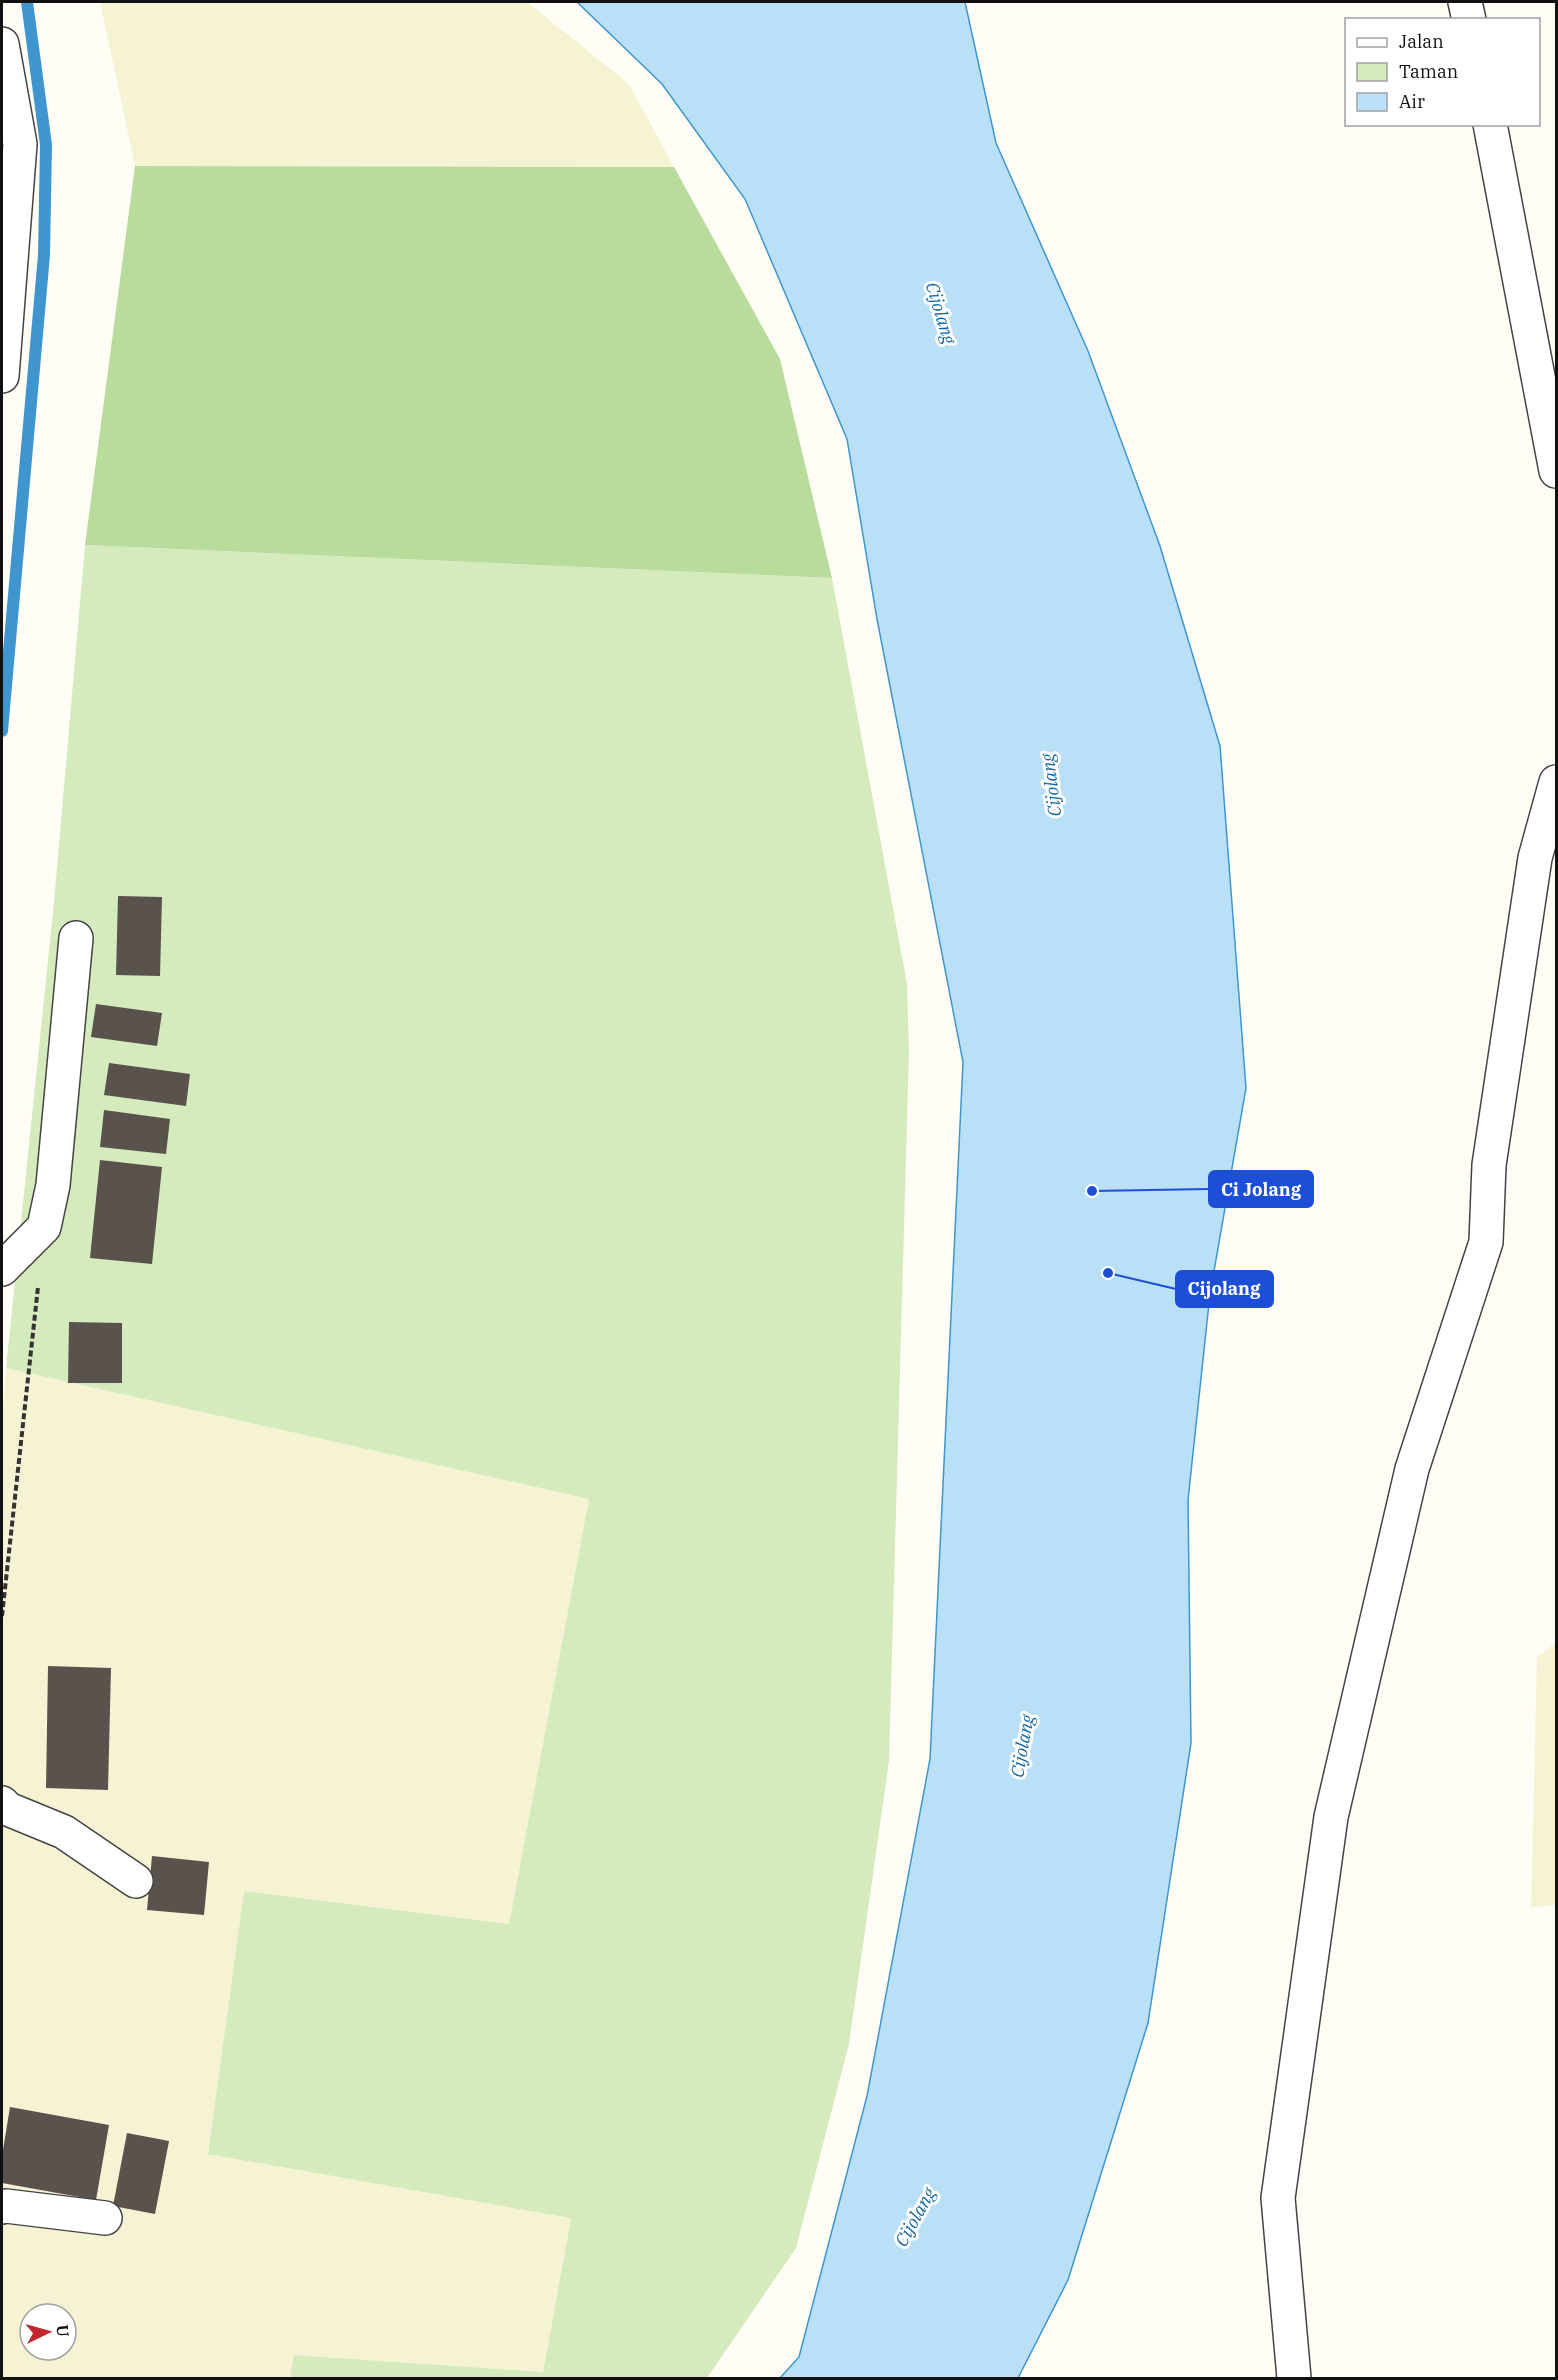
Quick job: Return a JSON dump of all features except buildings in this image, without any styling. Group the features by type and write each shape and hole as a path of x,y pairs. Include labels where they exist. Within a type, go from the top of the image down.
{"street":[{"path":"1465,2 1469,18"},
{"path":"2,44 20,144 2,376"},
{"path":"1490,126 1557,471"},
{"path":"1294,2379 1278,2198 1331,1817 1412,1469 1486,1242 1489,1165 1535,858 1557,782"},
{"path":"2,1269 44,1227 53,1185 76,938"},
{"path":"2,1803 8,1809 64,1832 136,1881"},
{"path":"2,2207 105,2218"}],"path":[{"path":"2,1617 38,1286"}],"shaded area":[{"path":"100,2 527,2 629,84 674,167 135,166"},
{"path":"6,1368 589,1499 509,1924 244,1891 208,2153 571,2217 543,2372 295,2355 290,2378 2,2378 2,1418"},
{"path":"1556,1643 1556,1905 1531,1907 1537,1657"}],"green space":[{"path":"135,166 674,167 780,359 832,578 85,545"},
{"path":"85,545 832,578 907,984 909,1051 889,1761 849,2044 796,2248 707,2378 290,2378 294,2355 543,2372 571,2218 208,2154 244,1891 509,1924 589,1499 6,1368 54,902"}],"water":[{"path":"577,2 965,2 996,143 1088,351 1160,546 1220,746 1246,1088 1210,1294 1188,1500 1191,1743 1148,2023 1068,2280 1018,2378 780,2378 799,2357 867,2096 930,1759 963,1062 877,619 847,439 745,199 662,84"}],"waterway":[{"path":"2,731 44,255 46,145 27,2"}],"place":[{"name":"Ci Jolang","path":"1092,1191"},
{"name":"Cijolang","path":"1108,1273"}]}
